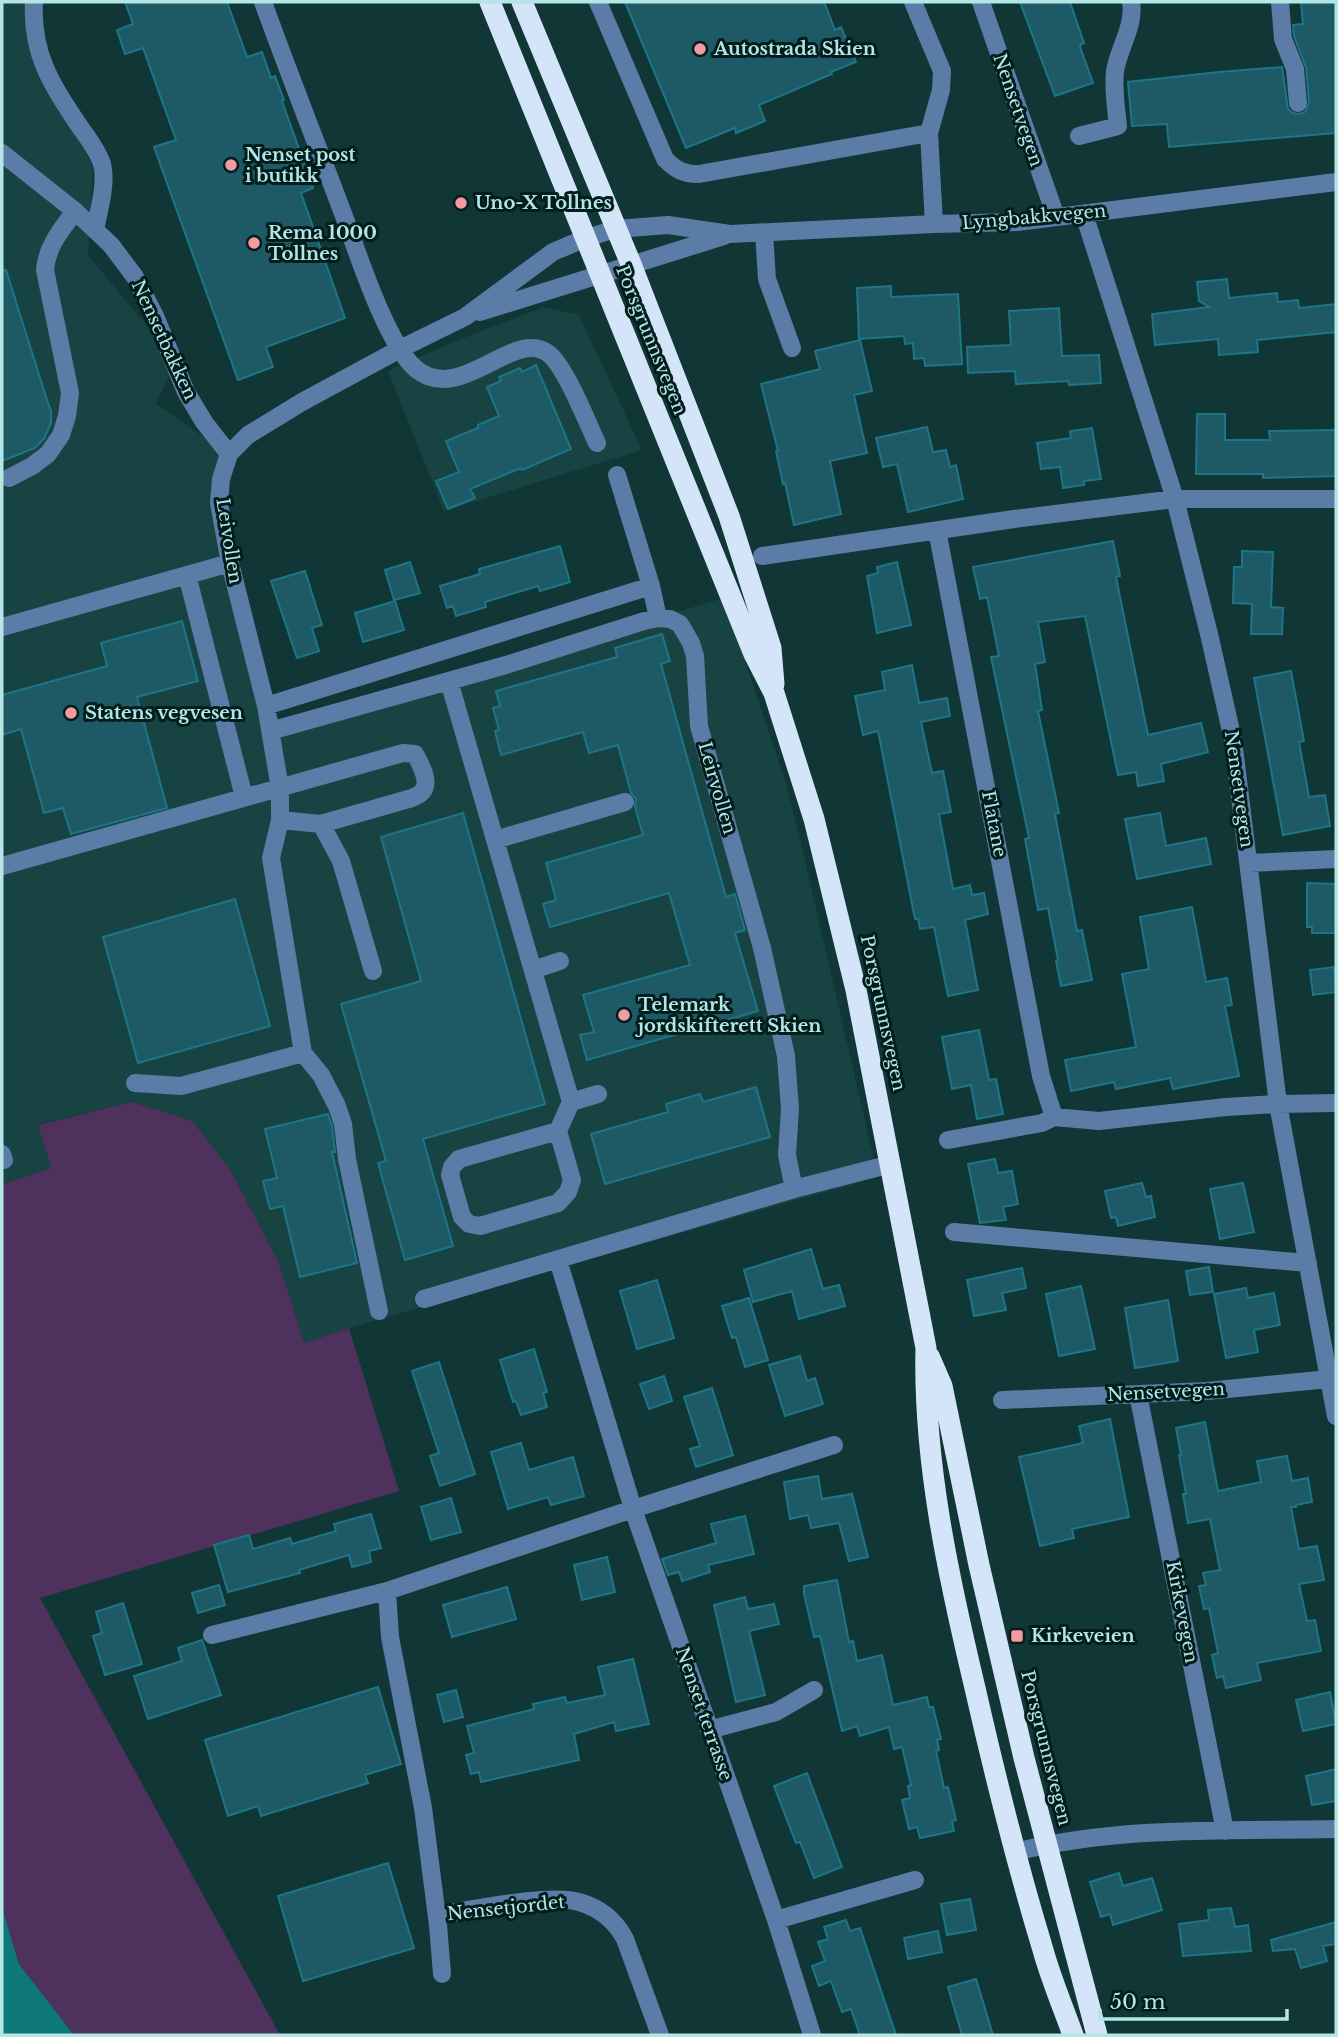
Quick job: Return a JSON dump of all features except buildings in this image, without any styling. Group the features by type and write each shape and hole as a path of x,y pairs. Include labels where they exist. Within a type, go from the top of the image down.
{"highway":[{"name":"Porsgrunnsvegen","path":"490,2 754,654 774,693 814,819 856,990 926,1348 942,1386 979,1565 1024,1758 1097,2035"},
{"name":"Porsgrunnsvegen","path":"522,2 631,264 729,516 771,648 774,693"},
{"name":"Porsgrunnsvegen","path":"926,1348 925,1391 929,1437 958,1619 1015,1852 1044,1953 1073,2035"}],"street":[{"path":"34,2 32,22 43,68 103,165 103,193 95,229"},
{"path":"263,2 373,293 400,349 414,368 429,377 443,380 460,376 516,352 529,348 541,349 560,366 597,443"},
{"path":"598,2 665,159 676,170 686,174 699,174 929,133"},
{"path":"913,2 942,71 941,90 929,133 934,224"},
{"name":"Nensetvegen","path":"981,2 1056,217"},
{"path":"1079,136 1118,126 1114,97 1115,71 1131,25 1130,2"},
{"path":"1280,2 1283,39 1295,69 1298,103"},
{"name":"Nensetbakken","path":"2,153 75,211 111,245 135,277 155,316 186,392 204,422 229,454"},
{"name":"Lyngbakkvegen","path":"586,238 616,229 668,225 730,234 1017,222 1336,182"},
{"path":"9,478 48,454 61,435 67,416 70,393 45,270 46,255 75,211"},
{"name":"Nensetvegen","path":"1084,214 1175,499 1233,740 1278,1104 1333,1379 1336,1416"},
{"path":"764,233 767,279 792,348"},
{"name":"Lyngbakkvegen","path":"601,274 730,234"},
{"path":"465,317 553,252 586,238"},
{"path":"229,454 248,435 302,402 465,317 601,274"},
{"name":"Leivollen","path":"229,454 221,479 219,503 230,563 266,705 280,788 280,820 271,858 303,1053"},
{"path":"270,732 658,618 617,475"},
{"path":"762,556 1175,499 1336,499"},
{"name":"Flatane","path":"937,530 1041,1076 1054,1117"},
{"path":"2,627 230,563"},
{"path":"187,575 244,797"},
{"path":"266,705 651,586"},
{"name":"Leirvollen","path":"658,618 670,619 680,624 687,633 695,656 699,726 762,948 786,1056 790,1109 787,1155 794,1189"},
{"path":"449,681 571,1102 558,1131 572,1180 568,1192 558,1203 480,1226 469,1224 462,1217 450,1175 452,1167 459,1159 558,1131"},
{"path":"2,866 403,753 415,754 422,766 426,783 423,791 412,798 321,824 280,820"},
{"path":"495,839 625,802"},
{"path":"321,824 341,861 373,971"},
{"path":"1249,863 1336,859"},
{"path":"533,970 560,961"},
{"path":"135,1083 181,1086 303,1053 321,1075 340,1115 379,1311"},
{"path":"571,1102 598,1094"},
{"path":"948,1140 1042,1123 1054,1117 1099,1121 1226,1107 1336,1103"},
{"path":"424,1299 794,1189 891,1164"},
{"path":"954,1232 1308,1263"},
{"name":"Nenset terrasse","path":"558,1260 633,1509 776,1920 812,2035"},
{"name":"Nensetvegen","path":"1002,1399 1207,1391 1333,1379"},
{"name":"Kirkevegen","path":"1138,1394 1225,1831"},
{"path":"212,1635 387,1591 834,1444"},
{"path":"387,1591 390,1637 423,1808 442,1974"},
{"path":"709,1730 776,1712 814,1690"},
{"path":"1015,1852 1046,1844 1163,1833 1336,1829"},
{"path":"776,1920 915,1880"},
{"name":"Nensetjordet","path":"437,1915 543,1900 577,1900 594,1908 609,1917 625,1939 660,2035"}],"shaded area":[{"path":"2,2 29,2 55,81 93,168 88,255 176,361 156,404 229,454 221,479 270,731 724,598 785,780 878,1177 304,1343 279,1263 230,1169 131,1102 38,1124 51,1168 2,1184"},
{"path":"544,307 579,315 642,450 444,511 388,371 458,340"},
{"path":"131,1102 192,1121 230,1169 279,1263 304,1343 349,1328 399,1491 40,1598 280,2035 74,2035 19,1964 2,1907 2,1184 51,1168 38,1125"}],"water":[{"path":"2,1907 19,1964 74,2035 2,2035"}],"place":[{"name":"Autostrada Skien","path":"700,49"},
{"name":"Nenset post i butikk","path":"231,165"},
{"name":"Uno-X Tollnes","path":"461,203"},
{"name":"Rema 1000 Tollnes","path":"254,243"},
{"name":"Statens vegvesen","path":"71,713"},
{"name":"Telemark jordskifterett Skien","path":"624,1015"},
{"name":"Kirkeveien","path":"1017,1636"}]}
